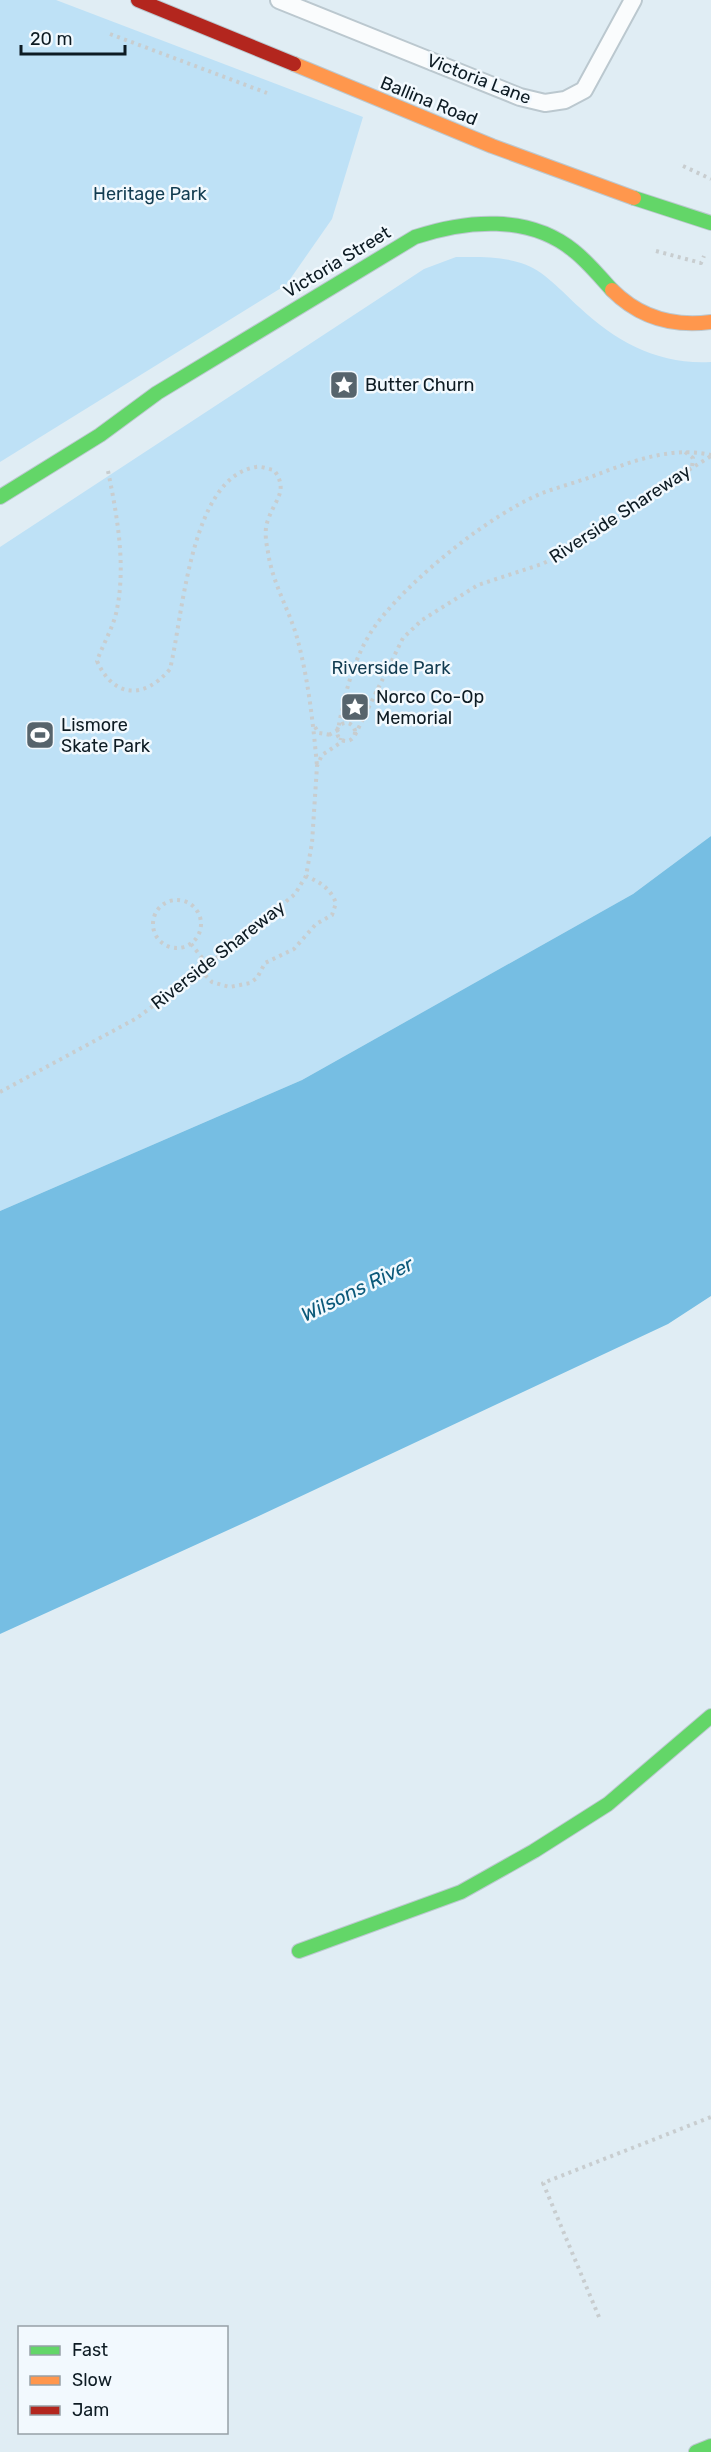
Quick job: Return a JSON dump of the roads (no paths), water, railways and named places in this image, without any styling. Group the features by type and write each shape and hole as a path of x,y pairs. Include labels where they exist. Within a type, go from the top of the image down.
{"street":[{"name":"Ballina Road","path":"138,0 492,146 596,186 711,223"},
{"name":"Victoria Street","path":"0,497 100,435 157,393 361,268 415,237 462,224 502,223 551,237 573,250 625,303 646,315 668,323 690,325 711,322"},
{"path":"298,1951 461,1892 534,1851 608,1804 711,1716"},
{"path":"696,2452 711,2446"}],"lane":[{"name":"Victoria Lane","path":"279,0 520,97 545,103 565,100 584,90 633,0"}],"water":[{"name":"Wilsons River","path":"711,836 711,1296 668,1324 248,1521 0,1634 0,1211 302,1080 633,894"}],"place":[{"name":"Butter Churn","path":"344,385"},
{"name":"Norco Co-Op Memorial","path":"355,707"},
{"name":"Lismore Skate Park","path":"40,735"}],"park label":[{"name":"Heritage Park","path":"150,194"},
{"name":"Riverside Park","path":"391,668"}]}
